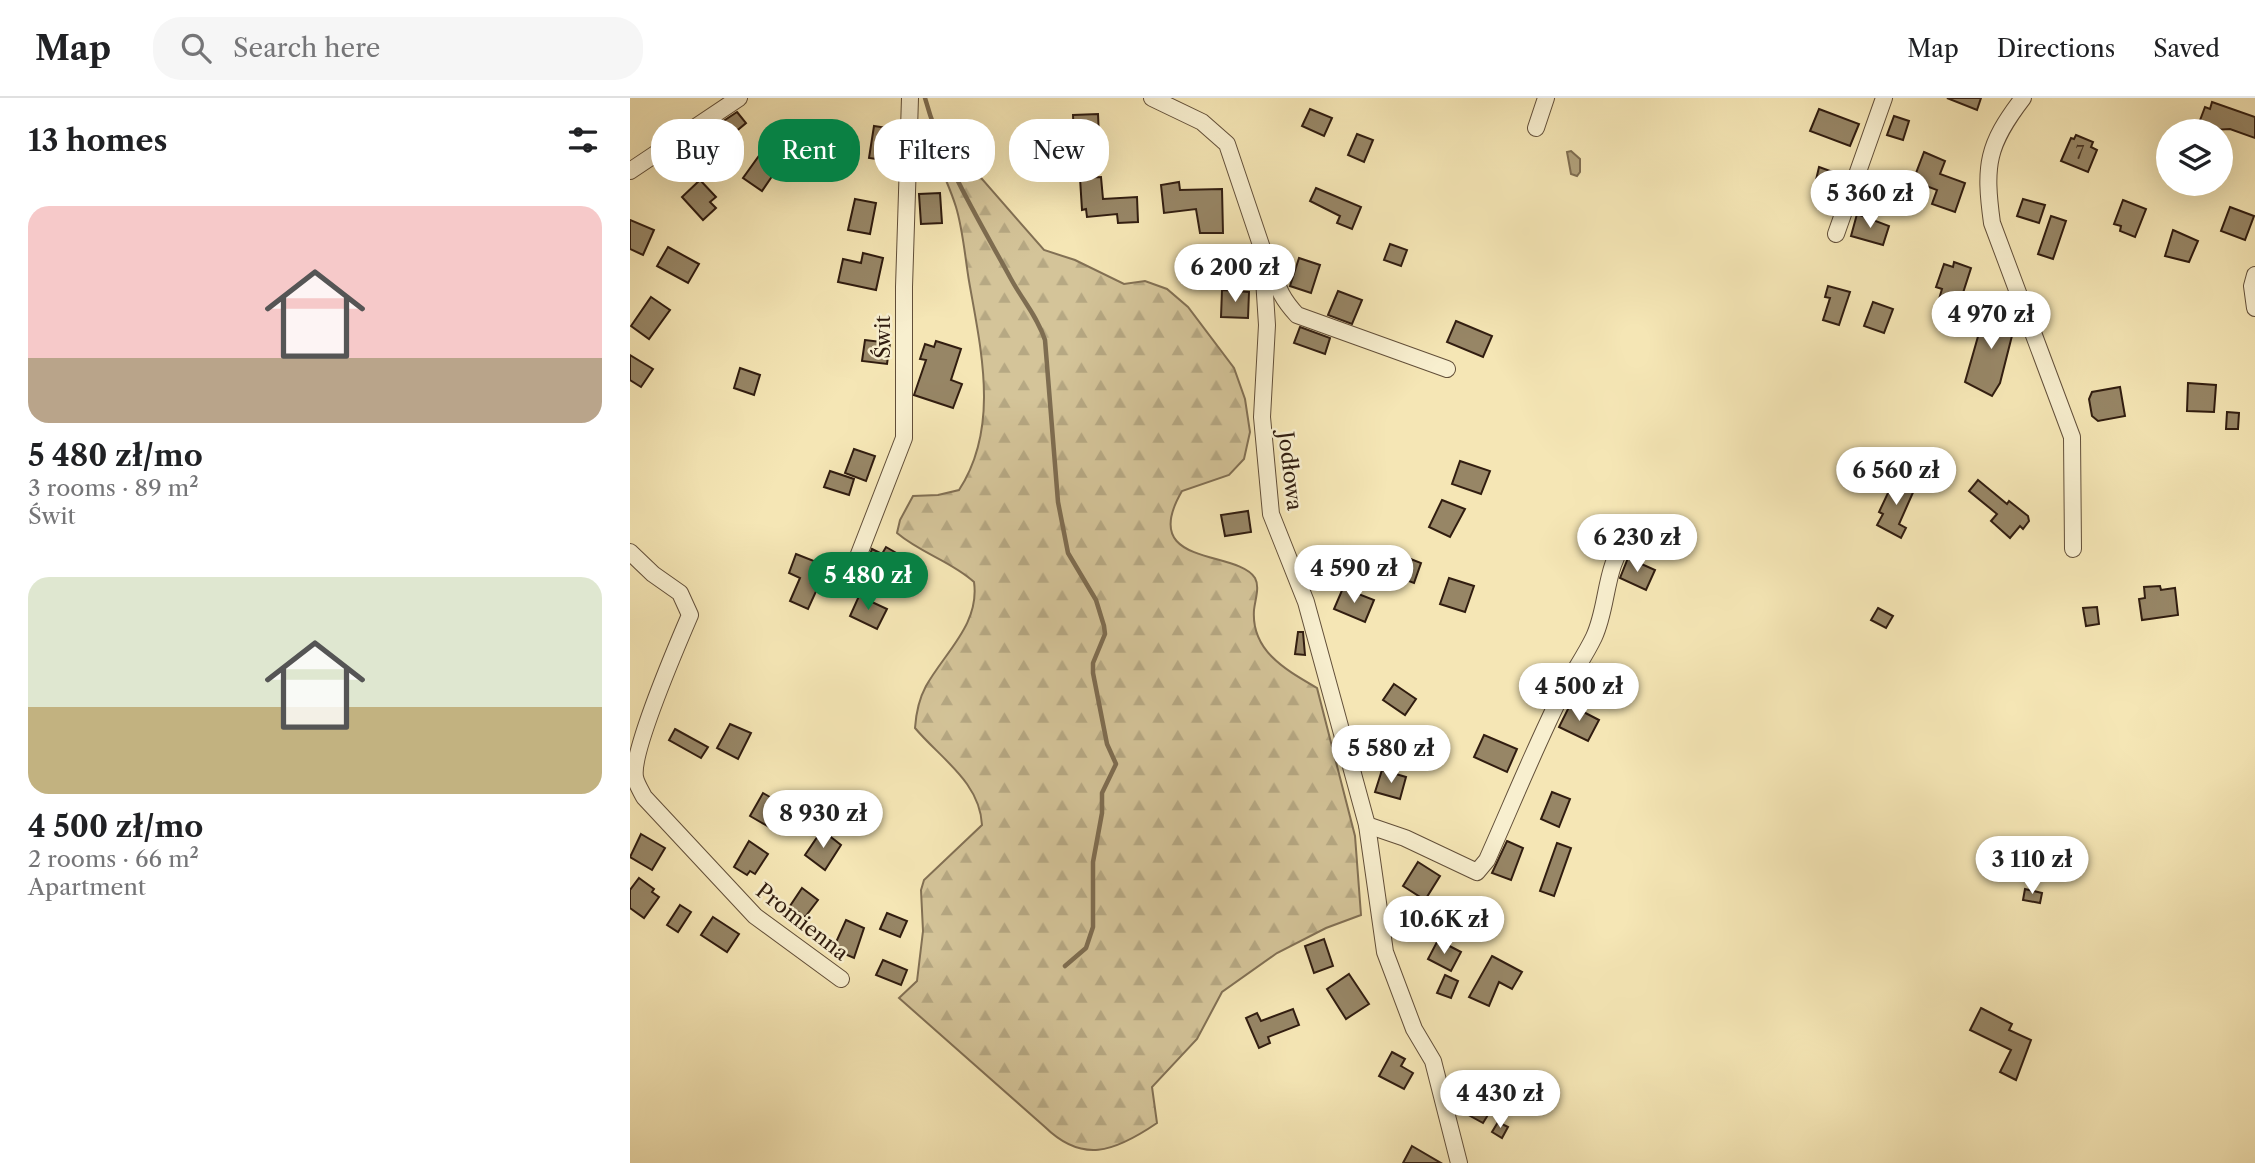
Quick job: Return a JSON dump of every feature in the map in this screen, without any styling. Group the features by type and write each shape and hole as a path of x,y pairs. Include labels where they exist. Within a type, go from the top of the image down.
{"street":[{"path":"630,171 739,98"},
{"name":"Świt","path":"854,567 904,438 904,287 910,98"},
{"name":"Jodłowa","path":"1152,98 1202,122 1227,144 1262,248 1267,325 1262,417 1271,514 1306,602 1367,825 1385,951 1414,1029 1433,1061 1459,1163"},
{"path":"1536,128 1546,98"},
{"path":"1836,234 1884,98"},
{"path":"2023,98 2004,123 1989,154 1987,187 1992,223 2071,437 2073,549"},
{"path":"1263,262 1274,270 1276,283 1285,302 1297,315 1447,369"},
{"path":"2255,275 2252,286 2255,308"},
{"path":"1367,825 1405,838 1477,872 1487,860 1562,694 1594,637 1603,614 1619,548 1629,538"},
{"name":"Promienna","path":"630,552 653,574 680,593 690,615 670,660 637,756 635,776 644,797 755,916 841,979"}],"green space":[{"path":"947,182 985,182 1044,250 1075,260 1124,284 1145,281 1167,289 1188,307 1234,368 1245,399 1250,432 1244,459 1229,475 1182,491 1171,516 1172,533 1181,545 1245,569 1255,578 1257,589 1254,610 1258,637 1273,658 1317,688 1355,836 1361,915 1326,928 1277,953 1222,992 1197,1039 1152,1087 1157,1123 1126,1141 1098,1150 1072,1146 1059,1138 899,998 917,981 923,931 921,890 924,880 982,825 980,810 967,783 915,728 921,696 959,637 972,611 974,582 956,568 916,547 897,533 900,520 913,496 938,495 959,490 972,466 980,440 984,388 982,361 960,225"}],"shaded area":[{"path":"1571,151 1580,159 1580,172 1577,176 1571,174 1567,152"}],"building":[{"path":"1947,98 1981,98 1977,110"},
{"path":"2212,102 2255,117 2255,138 2233,130 2233,119 2200,119 2205,107 2210,109"},
{"path":"1310,109 1332,118 1324,136 1302,126"},
{"path":"1819,109 1859,124 1850,146 1810,131"},
{"path":"737,112 743,119 726,119"},
{"path":"1098,114 1098,119 1073,119 1073,115"},
{"path":"1894,116 1909,121 1903,140 1887,135"},
{"path":"874,126 874,159 869,158"},
{"path":"1357,134 1373,140 1364,162 1348,155"},
{"path":"2076,135 2093,142 2091,147 2097,150 2088,172 2061,161 2071,138 2074,139"},
{"path":"1924,152 1945,161 1940,174 1965,183 1955,212 1932,204 1937,190 1913,181"},
{"path":"758,157 758,182 768,182 762,191 744,177"},
{"path":"1819,167 1836,173 1826,198 1813,193"},
{"path":"698,182 702,182 716,197 710,202 716,208 703,220 682,197"},
{"path":"1080,182 1101,182 1103,199 1137,197 1138,222 1118,223 1117,214 1087,217 1086,209 1082,210"},
{"path":"1179,182 1180,190 1222,189 1223,233 1200,233 1196,209 1164,213 1161,185"},
{"path":"1316,188 1361,207 1352,229 1337,223 1340,216 1310,201"},
{"path":"940,193 942,223 921,224 919,194"},
{"path":"855,199 876,203 870,234 848,230"},
{"path":"2023,199 2045,205 2039,223 2017,216"},
{"path":"2123,200 2146,209 2135,237 2120,231 2121,226 2114,224"},
{"path":"2230,207 2254,216 2245,240 2221,231"},
{"path":"1857,214 1889,226 1883,245 1851,236"},
{"path":"2051,216 2066,221 2053,259 2038,254"},
{"path":"630,220 654,230 643,255 630,249"},
{"path":"2173,230 2198,241 2189,262 2165,256"},
{"path":"1390,244 1407,250 1401,266 1384,260"},
{"path":"668,247 699,264 688,283 657,266"},
{"path":"863,253 883,258 876,290 838,282 843,259 861,263"},
{"path":"1299,258 1320,265 1311,293 1290,286"},
{"path":"1954,262 1971,268 1962,296 1958,295 1955,304 1939,299 1942,289 1936,287 1944,264 1953,267"},
{"path":"1828,286 1850,292 1839,325 1823,320 1830,298 1825,297"},
{"path":"1222,290 1249,292 1248,318 1221,317"},
{"path":"1338,291 1362,300 1352,324 1328,315"},
{"path":"651,297 670,310 649,339 631,326"},
{"path":"1873,302 1893,309 1884,333 1864,326"},
{"path":"1998,307 2014,311 2016,320 2000,383 1992,396 1965,382 1985,312 1996,315"},
{"path":"1456,321 1492,336 1483,357 1447,342"},
{"path":"1300,327 1330,338 1325,354 1294,343"},
{"path":"865,340 890,343 887,364 862,361"},
{"path":"936,341 961,349 951,380 962,384 953,408 914,395 926,360 920,359 925,344 934,347"},
{"path":"630,355 653,369 641,387 630,380"},
{"path":"740,368 760,375 754,395 734,388"},
{"path":"2188,383 2216,385 2214,412 2187,411"},
{"path":"2120,387 2125,416 2098,421 2092,416 2089,399 2092,392"},
{"path":"2227,412 2239,413 2238,429 2226,429"},
{"path":"854,449 875,456 866,481 845,473"},
{"path":"1460,461 1490,471 1481,494 1452,484"},
{"path":"830,471 854,479 849,495 824,487"},
{"path":"1895,478 1915,488 1899,524 1906,528 1901,538 1877,525 1883,514 1879,512"},
{"path":"1978,480 2007,504 2009,501 2028,516 2029,521 2023,529 2020,526 2010,538 1991,521 1997,514 1969,491"},
{"path":"1442,500 1465,509 1450,537 1429,527"},
{"path":"1248,511 1251,532 1225,536 1221,515"},
{"path":"886,547 900,555 885,581 865,569 872,549 882,554"},
{"path":"796,554 819,563 811,583 818,587 808,609 790,601 800,578 789,573"},
{"path":"1398,554 1421,563 1414,583 1390,574"},
{"path":"1628,558 1655,570 1646,590 1620,578"},
{"path":"1449,578 1474,586 1465,612 1440,604"},
{"path":"2160,586 2161,590 2175,588 2178,615 2142,620 2139,599 2145,598 2144,587"},
{"path":"1343,588 1374,600 1365,622 1334,609"},
{"path":"859,596 887,609 877,629 850,616"},
{"path":"2097,607 2099,624 2086,626 2083,608"},
{"path":"1878,608 1893,616 1886,628 1871,620"},
{"path":"1298,632 1303,632 1305,655 1295,654"},
{"path":"1593,664 1617,678 1605,699 1581,684"},
{"path":"1394,684 1416,699 1405,715 1383,700"},
{"path":"1570,705 1599,720 1588,741 1559,727"},
{"path":"730,724 751,733 738,759 717,748"},
{"path":"675,729 708,747 701,758 669,740"},
{"path":"1484,735 1517,749 1507,772 1474,757"},
{"path":"1382,770 1406,777 1400,799 1375,792"},
{"path":"1552,792 1570,799 1559,827 1541,819"},
{"path":"763,793 782,804 769,827 750,816"},
{"path":"822,830 841,845 825,870 805,855"},
{"path":"641,834 665,848 652,870 630,857"},
{"path":"749,841 768,854 755,874 750,871 747,875 734,867"},
{"path":"1507,841 1523,848 1511,880 1492,873"},
{"path":"1557,843 1571,848 1554,896 1540,891"},
{"path":"1418,862 1440,876 1425,900 1403,886"},
{"path":"639,878 654,889 652,892 659,897 644,918 630,908 630,890"},
{"path":"802,888 818,900 805,917 790,906"},
{"path":"2025,889 2042,893 2040,903 2023,900"},
{"path":"680,905 691,912 678,932 667,925"},
{"path":"887,913 907,921 900,937 880,929"},
{"path":"713,917 739,934 727,952 701,935"},
{"path":"846,920 864,928 854,958 833,949"},
{"path":"1324,939 1333,966 1314,973 1305,946"},
{"path":"1438,940 1461,952 1451,971 1428,959"},
{"path":"1492,956 1522,972 1512,989 1499,982 1489,1006 1469,997"},
{"path":"883,960 907,970 901,985 876,975"},
{"path":"1349,974 1369,1004 1346,1019 1327,989"},
{"path":"1445,975 1458,981 1451,998 1437,993"},
{"path":"1981,1008 2012,1024 2009,1030 2031,1040 2016,1080 2000,1072 2011,1050 1970,1030"},
{"path":"1293,1009 1299,1025 1268,1037 1270,1043 1259,1048 1246,1018 1257,1013 1261,1021"},
{"path":"1392,1052 1405,1059 1401,1066 1413,1073 1404,1089 1379,1076"},
{"path":"1466,1089 1494,1105 1483,1123 1456,1108"},
{"path":"1498,1122 1508,1127 1502,1138 1492,1132"},
{"path":"1412,1146 1441,1163 1403,1163"}],"waterway":[{"path":"925,98 941,145 963,191 1042,331 1045,340 1058,502 1068,553 1096,600 1104,626 1105,634 1093,663 1093,673 1107,744 1116,764 1102,793 1102,813 1093,862 1093,927 1086,948 1065,966"}]}
